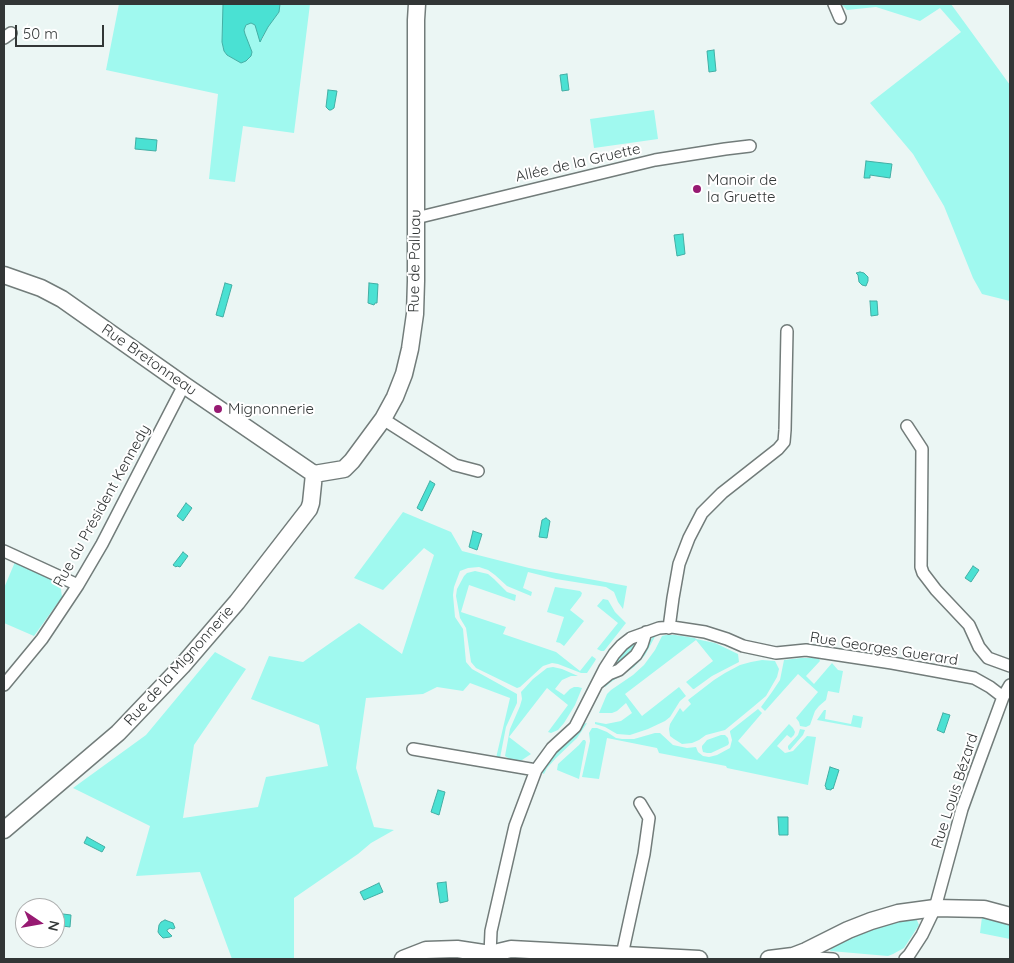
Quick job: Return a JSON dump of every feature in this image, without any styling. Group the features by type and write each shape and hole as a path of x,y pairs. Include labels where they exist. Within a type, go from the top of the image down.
{"street":[{"name":"Rue de Palluau","path":"314,474 344,468 352,461 383,419 395,397 410,349 415,314 417,4"},
{"path":"834,4 840,18"},
{"name":"Allée de la Gruette","path":"416,218 655,160 725,148 750,146"},
{"name":"Rue Bretonneau","path":"4,275 41,288 62,299 314,474"},
{"path":"670,628 679,564 688,538 702,513 722,492 778,449 784,442 787,331"},
{"name":"Rue du Président Kennedy","path":"4,685 42,638 78,585 102,544 184,385"},
{"path":"383,419 455,465 478,471"},
{"path":"907,426 922,449 921,567 923,573 969,626 979,647 988,658 1010,666"},
{"name":"Rue de la Mignonnerie","path":"4,830 118,734 182,666 237,602 310,510 314,474"},
{"path":"4,551 78,585"},
{"name":"Rue Georges Guerard","path":"643,634 659,628 705,632 743,646 776,653 806,650 892,663 974,678 990,686 1002,697"},
{"path":"596,684 619,670 636,655 642,645 643,634"},
{"path":"490,956 491,931 515,826 536,770 552,748 575,727 596,684 614,654 627,642 643,634"},
{"name":"Rue Louis Bézard","path":"905,959 922,935 935,908 962,809 1002,697 1010,685"},
{"path":"413,748 536,770"},
{"path":"622,955 644,854 649,818 640,803"},
{"path":"770,959 799,954 871,920 898,913 935,908 984,908 1010,916"},
{"path":"403,959 426,950 450,954 457,949 490,956 511,949 699,959"},
{"path":"799,954 833,959"}],"shaded area":[{"path":"119,4 223,4 222,42 224,51 227,55 241,63 249,59 252,52 244,30 248,23 255,25 262,40 268,27 279,12 280,4 310,4 294,133 243,126 235,182 209,179 218,94 106,70"},
{"path":"223,4 280,4 279,12 260,42 255,25 251,23 246,25 244,30 252,52 246,61 241,63 227,55 224,51 222,42"},
{"path":"841,4 951,4 1010,85 1010,301 982,294 973,278 944,206 913,154 870,103 961,32 940,8 920,21 876,7 847,10"},
{"path":"714,50 716,71 709,72 707,51"},
{"path":"567,74 569,90 562,91 560,75"},
{"path":"328,90 337,91 334,108 331,110 326,107"},
{"path":"654,110 658,139 594,148 590,119"},
{"path":"136,138 157,140 156,151 135,149"},
{"path":"866,161 892,164 890,178 870,175 870,178 864,178"},
{"path":"683,234 685,254 677,256 674,235"},
{"path":"860,272 868,277 866,286 859,282 856,273"},
{"path":"225,283 232,285 223,317 216,315"},
{"path":"369,283 378,284 377,303 374,305 368,303"},
{"path":"870,301 877,301 878,315 871,316"},
{"path":"430,481 435,484 422,511 417,508"},
{"path":"186,503 192,508 183,521 177,516"},
{"path":"403,512 451,532 462,551 529,568 627,586 623,609 614,592 606,587 556,579 528,572 523,588 532,592 531,596 507,586 488,570 479,567 460,571 453,595 455,617 463,629 466,662 472,669 517,694 517,703 506,727 500,758 496,758 510,698 470,683 463,691 437,687 423,694 366,698 356,768 374,827 394,830 371,843 294,898 294,959 232,959 200,872 136,876 150,826 73,788 146,735 215,652 246,669 194,745 183,818 258,807 266,777 328,766 319,725 251,699 269,656 303,662 359,623 402,654 434,555 424,548 383,590 354,578"},
{"path":"546,518 550,521 547,538 539,537 542,520"},
{"path":"473,531 482,534 477,550 469,547"},
{"path":"183,552 188,556 180,567 176,567 173,565"},
{"path":"15,562 60,582 62,597 34,636 4,623 4,588"},
{"path":"973,566 979,570 971,582 965,578"},
{"path":"475,571 488,574 507,592 516,595 515,601 469,585 461,612 506,627 503,634 556,652 580,671 592,656 596,659 587,673 581,673 552,663 543,666 517,688 476,668 471,662 466,628 460,618 456,596 457,589 464,576"},
{"path":"555,587 580,591 582,593 570,610 584,621 564,646 556,642 564,617 547,612"},
{"path":"603,599 608,600 615,612 626,623 604,651 601,651 597,649 618,623 597,606"},
{"path":"657,633 645,655 634,667 605,687 602,685 640,655"},
{"path":"662,636 695,638 715,643 738,654 739,662 712,676 693,689 686,682 713,661 696,640 625,694 642,716 679,687 686,696 680,701 670,717 648,729 630,735 617,734 595,724 595,722 606,724 621,721 632,713 626,703 612,713 599,713 607,694 644,665"},
{"path":"637,641 637,647 615,668 610,666 625,647"},
{"path":"813,658 820,661 806,676 814,684 832,663 838,670 843,671 839,693 828,691 826,700 815,711 810,725 806,727 800,726 796,718 818,692 798,674 765,711 761,707 780,680 784,660"},
{"path":"762,660 775,661 779,669 777,677 766,696 753,707 725,730 706,735 692,743 682,744 670,736 670,724 680,708 683,712 691,704 688,700 725,673 740,665"},
{"path":"553,667 578,676 571,676 562,680 555,689 564,695 574,687 582,688 575,705 564,723 558,730 551,733 548,732 568,705 547,688 509,737 531,754 519,762 514,762 505,756 510,729 522,699 521,692 547,668"},
{"path":"758,709 762,713 738,741 757,760 789,724 795,732 794,735 791,738 787,735 777,746 785,753 793,751 807,736 816,737 808,785 659,753 657,748 607,738 599,779 582,777 590,741 589,733 592,728 597,728 616,738 622,739 634,739 660,733 673,745 687,748 696,747 703,756 709,757 730,748 732,740 730,731"},
{"path":"826,710 825,719 851,724 853,715 863,717 861,728 817,720"},
{"path":"943,713 950,715 944,733 937,730"},
{"path":"587,723 577,738 556,758 544,774 540,772 548,760 571,739 583,724"},
{"path":"800,729 805,730 803,735 789,750 788,746 798,735"},
{"path":"725,735 728,738 728,745 711,753 703,752 702,746 707,740"},
{"path":"583,740 586,742 579,779 557,770 558,764"},
{"path":"830,767 839,770 831,790 826,789 825,786"},
{"path":"438,790 445,792 439,815 431,812"},
{"path":"778,817 788,817 788,835 779,835"},
{"path":"87,837 105,847 102,852 84,843"},
{"path":"446,882 448,901 440,903 437,883"},
{"path":"379,883 383,892 364,900 360,892"},
{"path":"65,914 71,915 70,927 65,926"},
{"path":"982,917 989,917 1010,924 1010,939 980,933"},
{"path":"916,918 919,925 904,948 888,956 830,951 832,947 851,937 892,923"},
{"path":"165,920 173,923 175,928 167,930 172,936 163,938 158,932 159,925"}],"place":[{"name":"Manoir de la Gruette","path":"697,189"},
{"name":"Mignonnerie","path":"218,409"}]}
